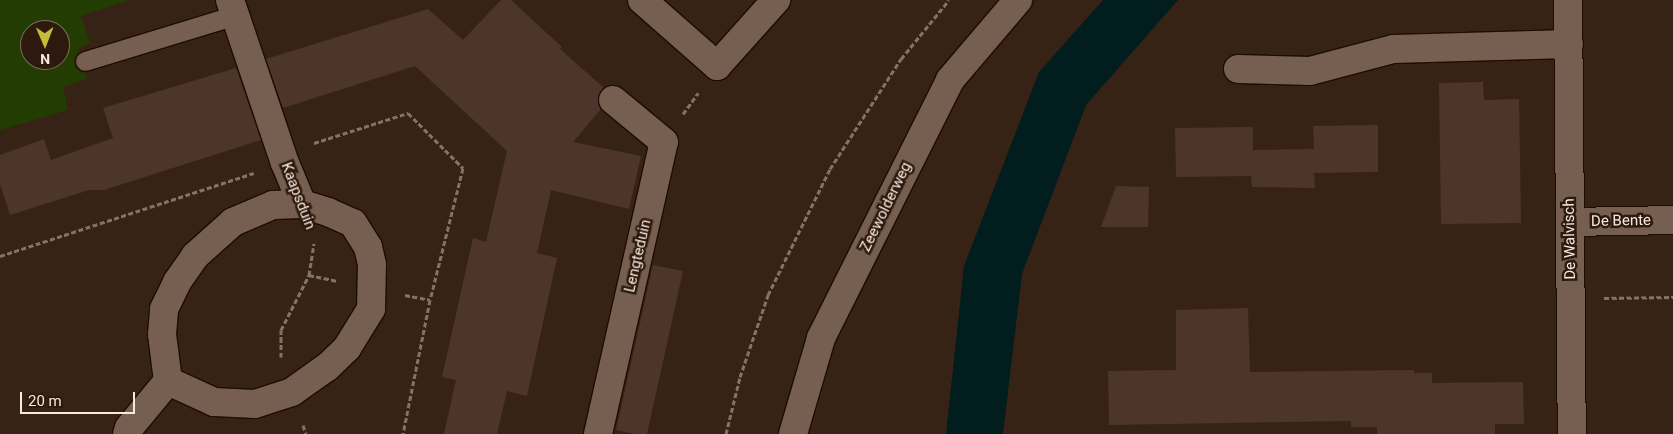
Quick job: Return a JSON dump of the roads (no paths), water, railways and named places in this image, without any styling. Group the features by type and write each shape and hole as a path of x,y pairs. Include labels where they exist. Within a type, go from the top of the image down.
{"street":[{"path":"642,0 717,66 776,0"},
{"name":"Zeewolderweg","path":"793,434 821,338 950,80 1018,0"},
{"name":"De Walvisch","path":"1568,0 1572,434"},
{"name":"Kaapsduin","path":"233,8 284,159 302,204"},
{"path":"1238,69 1310,71 1393,49 1569,44"},
{"name":"Lengteduin","path":"598,434 664,142 613,100"},
{"path":"127,434 129,428 168,381 162,334 164,309 177,282 195,256 233,222 273,205 302,204 328,212 353,223 368,247 372,288 370,309 347,348 327,367 292,392 255,404 214,402 168,381"},
{"name":"De Bente","path":"1570,222 1673,220"}],"lane":[{"path":"85,61 233,8"}],"water":[{"path":"1103,0 1178,0 1086,105 1022,274 1003,434 946,434 964,266 1039,72"}]}
